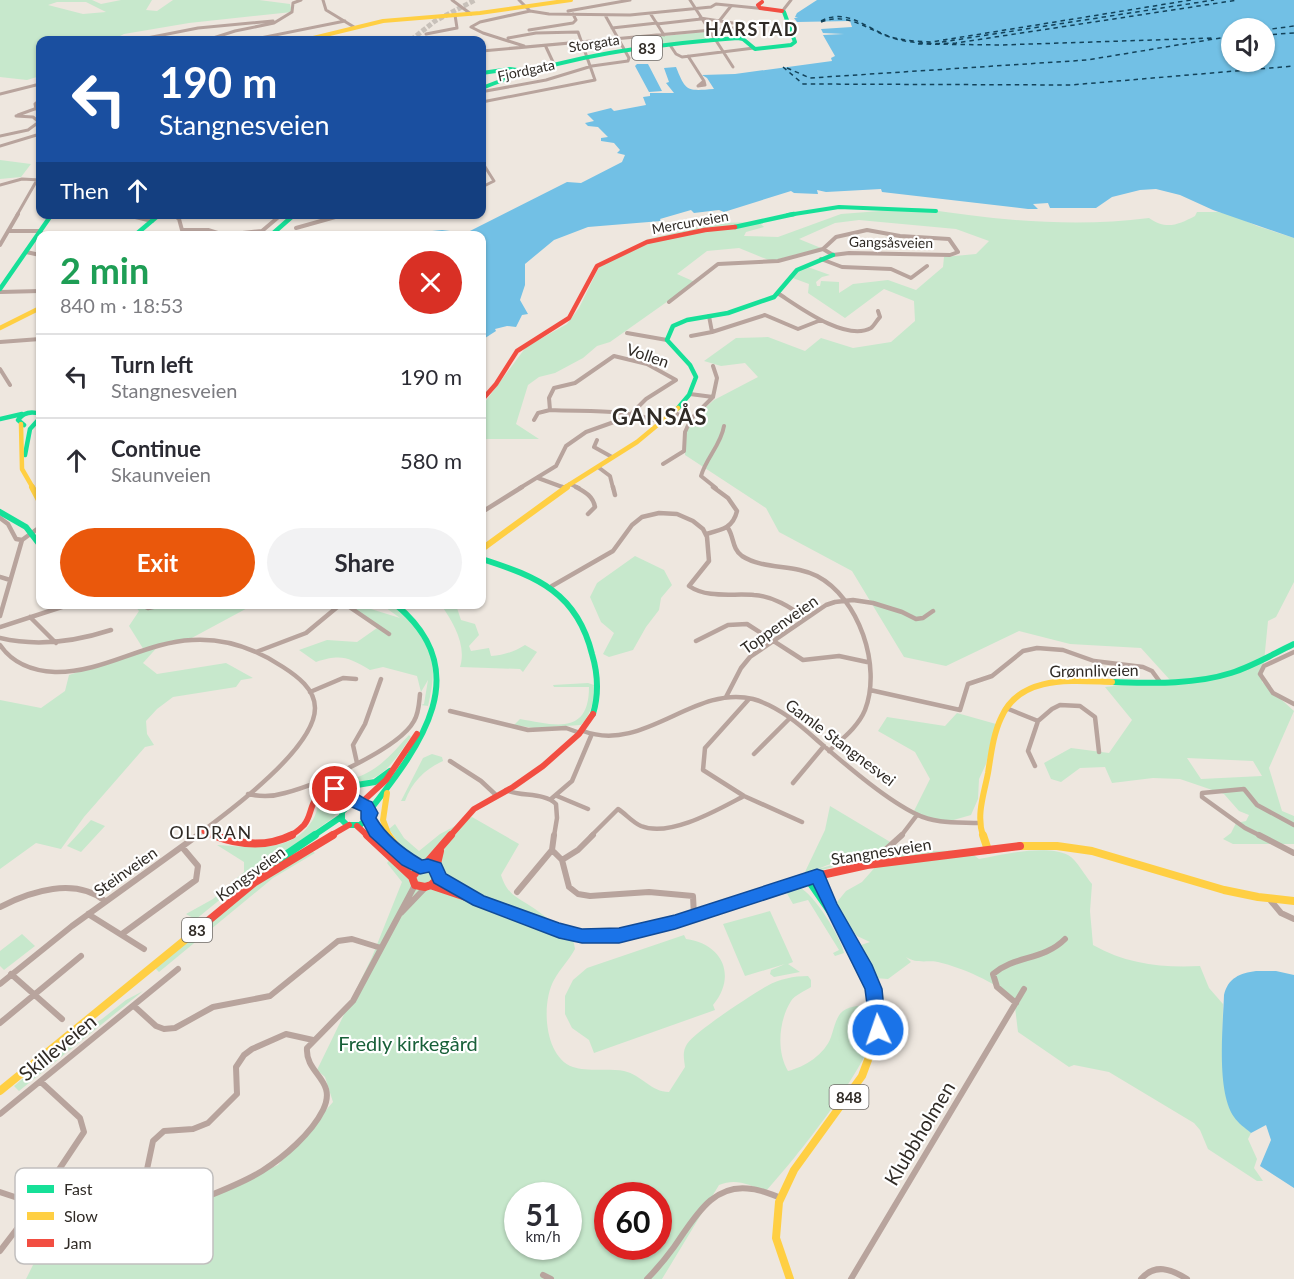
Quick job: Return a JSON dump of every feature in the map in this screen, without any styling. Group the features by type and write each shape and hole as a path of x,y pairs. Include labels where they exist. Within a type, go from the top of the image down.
{"main road":[{"path":"331,36 354,27 390,20 527,10 571,0"},
{"path":"754,48 793,45 795,42 785,11 762,6"},
{"name":"Storgata","path":"520,72 587,54 715,40 741,38 754,48"},
{"path":"486,72 510,69 520,72"},
{"name":"83","path":"486,89 520,72"},
{"name":"Mercurveien","path":"486,395 517,351 569,318 597,266 647,242 705,230 759,225 823,208 883,207 936,211"},
{"path":"41,231 49,219"},
{"path":"140,231 154,219"},
{"path":"275,231 289,219"},
{"path":"0,290 36,241"},
{"name":"Gangsåsveien","path":"778,294 797,270 833,255"},
{"path":"486,546 674,413 690,394 697,380 695,370 667,340 669,331 679,322 728,313 778,294"},
{"path":"0,328 36,310"},
{"path":"36,406 19,417 21,461 36,496"},
{"path":"0,421 36,411"},
{"path":"0,421 20,423 36,419"},
{"path":"25,473 28,435 36,423"},
{"path":"0,512 22,524 36,539"},
{"path":"412,877 440,851 474,809 518,784 581,732 595,711 598,697 593,652 588,632 579,614 552,586 526,572 486,560"},
{"path":"400,609 423,630 436,657 438,677 436,696 409,759 370,810 368,819 376,832 403,856 423,866 436,868"},
{"name":"Grønnliveien","path":"988,850 979,823 994,741 998,724 1006,708 1023,691 1050,682 1160,682 1228,674 1294,644"},
{"path":"345,808 359,803 382,787 425,725"},
{"path":"204,831 230,842 279,842 304,826 311,815 316,797 338,785 363,786 374,783 385,777 403,758"},
{"path":"389,788 380,817 386,834 403,856"},
{"path":"335,789 343,795 345,808 341,818 349,825 357,826 412,877 415,885 424,888 433,886 439,878 436,868 440,851"},
{"path":"327,790 347,792 370,810"},
{"name":"Kongsveien","path":"116,995 229,896 341,818"},
{"path":"357,826 368,819"},
{"name":"Kongsveien","path":"0,1092 255,882 349,825"},
{"name":"Stangnesveien","path":"433,886 559,930 594,937 631,933 694,916 817,876 871,863 1050,844 1094,849 1234,896 1270,901 1294,901"},
{"name":"848","path":"790,1279 775,1243 775,1213 779,1197 788,1179 859,1082 875,1044 878,1016 874,989 866,970 830,907 817,876"},
{"name":"Stangnesveien","path":"439,878 478,901"},
{"name":"848","path":"808,879 830,907"}],"street":[{"path":"157,36 198,28 273,21 289,16 293,3 301,0"},
{"path":"323,0 326,10 354,27"},
{"path":"452,0 471,14"},
{"path":"519,0 527,10"},
{"path":"565,14 630,0"},
{"path":"690,0 693,9 733,67"},
{"path":"716,4 719,0"},
{"path":"785,11 793,0"},
{"path":"524,46 508,38 474,30 471,27 476,23 527,10 605,15 650,14 716,4 762,6"},
{"path":"720,20 731,6"},
{"path":"529,30 573,23 576,20 573,14"},
{"path":"650,14 664,35"},
{"path":"426,34 458,28 455,15"},
{"path":"605,15 624,50"},
{"path":"612,28 700,19 733,23"},
{"path":"219,36 266,26 273,21"},
{"path":"270,36 345,21"},
{"path":"486,50 524,46 546,47 734,28"},
{"path":"486,101 595,80 592,66 578,32 536,33 508,38"},
{"path":"670,45 678,56 754,48"},
{"path":"546,47 553,62"},
{"name":"Fjordgata","path":"486,90 546,80 592,66 628,61 624,50"},
{"path":"688,56 704,81"},
{"path":"0,94 36,85"},
{"path":"501,88 509,97"},
{"path":"36,103 36,109 16,116 33,117 36,120"},
{"path":"0,136 28,130 36,124"},
{"path":"0,146 36,135"},
{"path":"486,168 494,181 486,185"},
{"path":"0,186 18,180 36,180"},
{"path":"0,245 36,185"},
{"path":"144,219 152,221"},
{"path":"179,219 182,230 211,231"},
{"path":"262,231 276,219"},
{"path":"296,228 328,219"},
{"name":"Gangsåsveien","path":"823,249 826,243 840,236 867,230 900,236 950,238 958,252 955,254 849,253 833,255"},
{"path":"8,231 41,231"},
{"path":"669,302 718,264 778,261 823,249 833,255"},
{"path":"26,252 36,254"},
{"path":"821,259 842,267 891,269 911,278 927,266"},
{"path":"0,290 36,291"},
{"path":"778,294 839,329 864,329 877,322 880,317 878,311"},
{"path":"691,336 730,328 765,315 798,329 821,320"},
{"path":"709,316 712,332"},
{"path":"627,333 667,340"},
{"path":"0,342 36,339"},
{"name":"Vollen","path":"550,410 549,398 554,388 575,383 614,356 647,364 676,380 646,399 633,411"},
{"path":"663,464 684,451 685,432 691,419 713,398 717,378 713,366"},
{"path":"0,369 10,385"},
{"path":"690,394 713,398"},
{"path":"534,420 538,413 550,410 609,409 633,411 662,423"},
{"path":"486,510 556,466 566,446 574,440 601,425 622,420 633,411"},
{"path":"674,413 691,419"},
{"path":"706,534 728,528 735,516 733,503 723,491 705,481 701,476 703,468 723,437 724,426"},
{"path":"597,440 594,447 612,457"},
{"path":"598,466 610,476 615,495"},
{"path":"538,478 588,494 594,500 595,507 588,514"},
{"path":"552,586 615,549 635,522 646,515 662,513 681,515 697,524 706,534 709,560 689,586 693,590 701,593 743,593 764,596 784,604 804,618"},
{"path":"0,518 8,524 16,539 22,540"},
{"path":"728,528 732,532 732,545 741,556 751,561 790,566 812,573 829,584 846,601 858,620 870,674 867,708 858,724 829,751"},
{"path":"0,616 22,540 36,529"},
{"path":"0,577 10,580"},
{"name":"Toppenveien","path":"726,698 745,663 773,640 826,605 846,601 883,605 915,619 923,618 933,611"},
{"path":"0,627 55,609"},
{"path":"256,652 306,633 335,609"},
{"path":"352,609 389,634"},
{"path":"30,617 56,644"},
{"path":"696,641 737,623 752,626 803,660 839,656 867,662"},
{"path":"0,638 27,643 56,644 80,640 111,630"},
{"path":"0,645 10,659 24,667 57,672 91,667 151,647 189,640 212,640 256,652 294,674 310,692 343,678 356,679"},
{"path":"870,690 960,710 968,684 992,675 1018,655 1032,648 1052,648 1094,661 1143,667 1152,672 1160,682"},
{"path":"1294,652 1264,666 1260,674 1262,682 1272,692 1282,700 1294,704"},
{"path":"357,763 353,745 365,724 381,680"},
{"name":"Steinveien","path":"0,984 105,901 204,831 292,754 311,729 315,710 310,692"},
{"path":"248,794 264,797 296,791 384,748 413,724 420,694"},
{"name":"Gamle Stangnesvei","path":"591,736 604,738 635,731 726,698 749,699 762,703 789,719 917,815 943,822 979,823"},
{"path":"749,699 705,748 703,770 744,796 802,822"},
{"path":"1035,766 1028,751 1038,721 1060,705 1080,706 1095,717 1098,752"},
{"path":"1006,708 1038,721"},
{"path":"450,711 528,730 566,728 591,736 576,774 554,797"},
{"path":"754,754 789,719"},
{"path":"793,783 824,746"},
{"path":"450,761 481,780 496,795"},
{"path":"1294,825 1257,805 1244,789 1202,793 1202,797 1245,828 1294,853"},
{"path":"506,790 514,794 554,797 588,809"},
{"path":"562,860 578,850 618,809 642,826 663,826 694,818 744,796"},
{"path":"517,892 552,850 557,818 554,797"},
{"path":"871,863 901,836 917,815"},
{"path":"122,934 196,880 198,866 182,848"},
{"path":"552,850 562,860 569,887 578,894 590,896 649,892 693,896 694,916"},
{"path":"213,1193 260,1172 273,1163 319,1118 328,1098 323,1081 306,1055 313,1040 353,1000 415,885"},
{"path":"401,913 424,888"},
{"path":"0,907 29,894 57,889 88,891 96,893 105,901"},
{"path":"1270,901 1281,913 1294,919"},
{"path":"88,914 144,949"},
{"path":"134,1006 156,1026 164,1029 175,1028 213,1007 270,996 338,941 352,939 381,948"},
{"path":"1016,1003 994,985 993,974 996,970 1050,954 1065,939"},
{"path":"0,1023 81,956"},
{"name":"Skilleveien","path":"0,1114 178,969"},
{"path":"11,974 62,1019"},
{"name":"Klubbholmen","path":"851,1279 1024,989"},
{"path":"147,1168 153,1141 164,1131 193,1129 208,1123 237,1094 236,1067 238,1061 258,1045 286,1034 313,1040"},
{"path":"41,1082 80,1118 84,1132 60,1168"},
{"path":"647,1279 666,1259 703,1206 720,1192 745,1186 779,1197"},
{"path":"0,1192 15,1197"},
{"path":"0,1251 15,1231"},
{"path":"1141,1279 1146,1271 1155,1268 1172,1271 1187,1279"},
{"path":"543,1275 551,1279"}],"green space":[{"path":"0,0 92,0 101,4 121,0 152,0 146,10 157,11 173,0 259,0 290,4 292,12 189,23 120,36 36,36 36,77 27,80 0,77","holes":["57,2 86,2 106,12 83,14 48,5"]},
{"path":"705,32 711,39 655,45 653,41 633,39"},
{"path":"0,160 31,164 21,177 0,179"},
{"path":"919,208 1034,221 1091,222 1149,218 1167,225 1183,222 1195,216 1197,212 1218,212 1294,238 1294,582 1276,617 1268,621 1262,682 1294,711 1269,768 1282,811 1294,816 1294,844 1233,844 1223,839 1231,833 1236,823 1246,821 1249,815 1239,811 1224,794 1180,779 1153,778 1112,783 1105,767 1080,768 1061,782 1051,779 1044,763 1071,748 1109,753 1132,720 1105,687 1170,680 1141,648 1070,644 1019,631 946,666 904,657 852,571 779,532 766,508 685,455 685,426 698,417 696,416 714,400 758,377 745,363 721,366 704,361 736,338 768,337 805,351 821,338 853,348 891,342 915,321 914,301 884,289 845,318 808,293 809,284 790,277 805,266 830,275 816,282 817,286 820,286 821,281 839,282 839,293 853,284 888,280 916,290 943,267 944,257 976,254 989,241 956,229 859,220 835,223 799,239 821,248 771,261 739,248 707,251 677,274 695,282 610,342 597,346 583,358 555,373 539,377 528,385 516,424 539,439 486,439 486,401 526,347 567,324 579,308 599,267 648,239 719,223 759,222 764,227 746,232 744,236 778,237 841,214","holes":["1187,758 1253,761 1262,776 1201,779"]},
{"path":"635,556 664,570 672,585 661,598 659,610 633,650 609,657 603,654 614,633 601,622 590,597 597,583"},
{"path":"137,609 246,609 188,640 161,643 143,663 157,674 226,663 253,678 241,680 236,687 173,697 157,709 146,721 147,734 154,745 145,747 84,817 61,849 36,843 0,869 0,700 41,708 65,691 69,675 144,650 129,626 139,611"},
{"path":"351,609 371,609 400,618 388,609 398,609 419,629 430,649 432,660 432,682 428,706 421,705 424,704 428,680 421,692 417,676 383,667 370,670 344,658 316,662 299,650 327,640 357,642 377,628"},
{"path":"443,609 457,609 461,620 475,624 479,635 469,646 471,651 489,648 491,656 496,656 525,645 537,652 523,672 520,669 460,667 462,650 454,626"},
{"path":"588,683 594,685 593,701 588,716 581,725 534,728 514,725 520,719 557,724 567,724 576,720 583,714 589,687 554,687 553,685"},
{"path":"957,713 996,724 986,764 979,779 978,799 971,815 950,821 912,815 930,779 915,752 878,731 887,717 945,726"},
{"path":"409,735 411,737 401,752 376,777 353,783 345,780 373,770"},
{"path":"432,754 442,757 443,761 420,777 411,788 405,801 401,801 423,758"},
{"path":"327,793 338,794 342,805 333,818 249,876 190,924 193,918 186,914 213,899 244,872 244,862 217,845 269,846 293,839 304,832 312,821 321,799"},
{"path":"830,806 907,852 967,850 979,859 1036,850 1048,850 1068,855 1078,864 1092,884 1090,911 1093,945 1132,961 1172,966 1200,966 1209,988 1223,1004 1223,1055 1227,1090 1240,1121 1251,1133 1248,1139 1257,1159 1254,1168 1263,1181 1257,1181 1208,1149 1200,1130 1194,1123 1109,1072 1074,1065 1069,1067 1018,1032 1014,999 988,981 938,962 906,957 911,962 888,979 875,978 858,946 870,942 857,936 833,907 846,891 862,882 878,864 865,859 848,860 818,869 836,864 833,867 799,876 804,874 825,830"},
{"name":"Fredly kirkegård","path":"472,817 519,844 501,875 506,887 549,919 575,930 592,932 624,929 688,913 661,923 626,931 590,933 566,929 572,933 575,949 554,980 547,1002 547,1015 551,1041 556,1052 563,1061 573,1067 624,1071 657,1089 669,1092 685,1067 685,1047 692,1038 759,991 787,978 797,977 808,976 811,980 811,987 791,1001 784,1017 780,1036 784,1063 788,1071 807,1063 824,1049 837,1019 846,1009 854,1006 876,1005 878,1019 873,1037 849,1084 813,1134 765,1192 742,1183 731,1182 719,1185 662,1279 26,1279 34,1264 213,1264 213,1192 278,1165 333,1102 325,1077 317,1070 372,957 402,882 387,863 390,859 405,875 415,857 401,846 389,829 395,824 404,838 419,851 440,834"},
{"path":"91,820 105,826 81,852 67,846"},
{"path":"312,851 315,853 273,878 159,972 155,968 257,884"},
{"path":"799,887 812,898 826,917 844,953 835,956 833,953 839,950 808,900 793,904 785,890"},
{"path":"770,911 793,962 788,964 800,972 774,977 770,974 771,970 785,964 745,976 723,924"},
{"path":"22,934 35,946 4,970 0,966 0,951"},
{"path":"684,935 686,939 709,947 722,963 725,973 724,983 713,1005 715,1010 594,1053 589,1040 572,1028 565,1014 565,996 573,980 587,968"},
{"path":"143,991 19,1091 14,1086 76,1034"}],"water":[{"path":"817,0 1294,0 1294,238 1213,210 1180,195 1156,189 1140,190 1112,197 1096,208 1050,208 1048,203 1033,204 1038,209 882,192 881,189 826,192 817,190 818,194 791,191 724,212 719,210 694,213 691,210 660,219 661,221 588,227 554,240 525,264 525,285 520,300 528,314 522,315 516,327 507,326 495,329 496,331 486,337 486,231 470,231 567,182 581,183 622,162 625,155 617,153 620,150 614,143 601,141 601,138 608,137 598,127 588,126 585,123 594,121 587,114 611,108 614,111 646,105 643,97 650,96 650,93 674,93 666,83 669,82 664,68 676,67 685,85 693,90 705,90 714,89 707,78 702,75 735,74 832,61 831,58 835,56 823,35 844,34 823,33 821,29 852,27 850,21 797,22 794,18 798,18 795,17 797,13"},
{"path":"648,64 662,91 649,92 635,66"},
{"path":"1256,971 1276,971 1294,975 1294,1188 1260,1166 1271,1140 1266,1125 1251,1133 1246,1129 1234,1117 1228,1106 1225,1091 1222,1058 1224,995 1228,984 1236,977"}],"ferry route":[{"path":"821,21 830,18 847,18 893,38 931,42 1191,0"},
{"path":"942,42 1214,0"},
{"path":"821,22 831,19 850,21 903,41 956,43 1238,0"},
{"path":"1275,29 1294,26"},
{"path":"1275,34 1294,33"},
{"path":"918,44 1001,45 1213,38"},
{"path":"787,68 810,78 1087,60 1221,38"},
{"path":"783,67 803,84 1071,85 1294,66"}],"tunnel":[{"path":"416,36 435,21 475,0"}],"traffic: fast":[{"path":"486,86 544,66 640,47 738,38 743,39 755,49 791,45 795,42 784,12"},
{"path":"486,72 510,69 524,71"},
{"path":"735,227 825,208 867,207 936,211"},
{"path":"40,231 49,219"},
{"path":"140,231 154,219"},
{"path":"276,231 289,219"},
{"path":"0,289 36,237"},
{"path":"678,408 695,385 696,377 695,371 667,340 673,326 687,320 728,313 774,297 797,270 833,255"},
{"path":"24,425 18,420 22,415 36,413"},
{"path":"0,419 22,414"},
{"path":"25,455 30,429 36,422"},
{"path":"0,512 26,527 36,540"},
{"path":"486,560 540,581 569,604 580,619 588,637 596,674 597,694 593,714"},
{"path":"370,810 410,757 420,739 434,699 437,679 435,659 428,640 414,619 401,609"},
{"path":"1112,682 1153,683 1208,679 1249,666 1294,644"},
{"path":"327,790 375,782 390,771"},
{"path":"357,803 368,807 369,817 360,825 347,825 342,820 342,812 349,805 357,803"},
{"path":"265,869 341,817"},
{"path":"368,819 391,847 420,867"},
{"path":"808,879 855,947 874,992"}],"traffic: slow":[{"path":"321,36 383,21 480,13 571,0"},
{"path":"0,328 36,310"},
{"path":"486,546 546,500 637,442 678,408"},
{"path":"21,424 22,469 36,495"},
{"path":"988,850 979,823 994,741 1001,717 1018,695 1035,686 1058,681 1112,682"},
{"path":"335,789 343,795 345,808"},
{"path":"387,793 383,813 384,827 403,856"},
{"path":"1020,846 1057,846 1092,851 1224,890 1294,901"},
{"path":"703,913 817,876 830,905"},
{"path":"0,1091 191,935"},
{"path":"790,1279 776,1238 779,1202 794,1170 862,1076 875,1041 874,992"}],"traffic: jam":[{"path":"762,2 758,5 760,8 782,11"},
{"path":"486,395 517,351 569,318 597,266 647,242 705,230 735,227"},
{"path":"425,865 474,809 513,787 543,766 579,734 593,714"},
{"path":"361,803 386,780 417,734"},
{"path":"204,831 242,843 269,843 282,840 304,825 315,800 325,791 339,788 357,803"},
{"path":"191,935 255,882 349,825"},
{"path":"357,826 412,877"},
{"path":"817,876 867,865 1020,846"},
{"path":"436,868 440,851"},
{"path":"439,878 434,884 422,887 415,885 412,877 420,867 431,866 437,869 439,878 474,897"},
{"path":"433,886 582,936 628,933 658,927 703,913"}],"district":[{"name":"HARSTAD","path":"752,29"},
{"name":"GANSÅS","path":"660,416"},
{"name":"OLDRAN","path":"211,832"}],"route":[{"path":"335,789 343,790 350,794 357,803 367,806 370,813 368,819 373,828 392,847 420,867 428,865 436,868 440,873 439,878 451,886 470,894 478,901 582,936 619,936 675,922 817,876 830,907 866,970 874,989 878,1030"}]}
